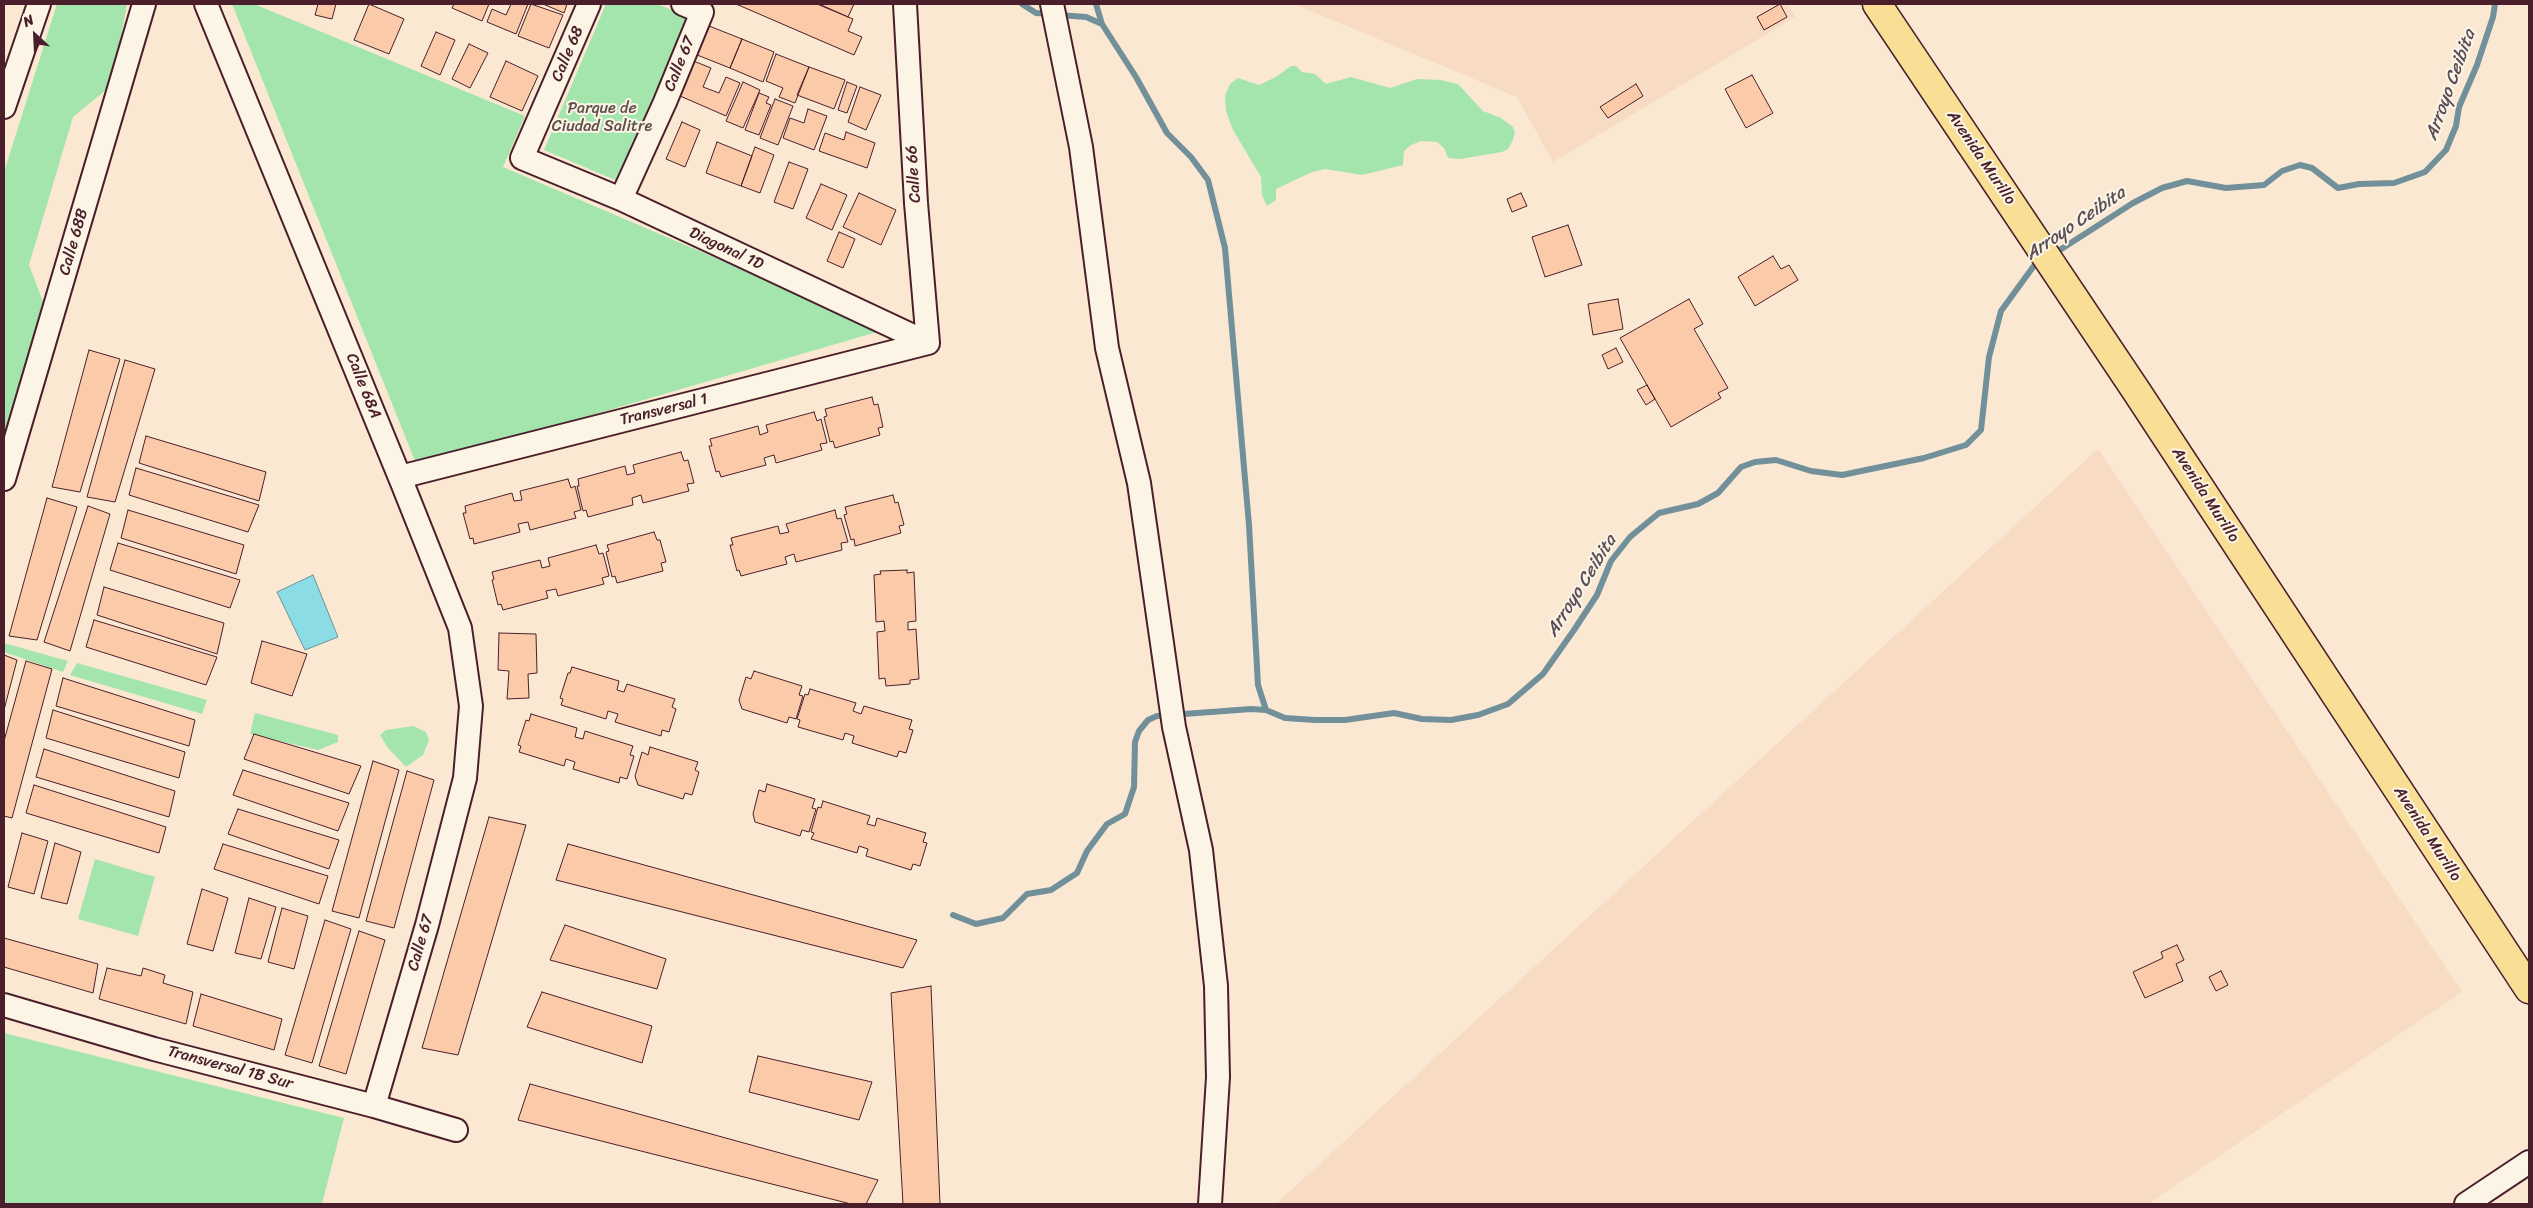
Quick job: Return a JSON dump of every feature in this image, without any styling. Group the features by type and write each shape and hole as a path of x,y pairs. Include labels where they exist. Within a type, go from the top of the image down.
{"main road":[{"name":"Avenida Murillo","path":"1877,4 2048,259 2529,989"}],"street":[{"path":"4,107 39,4"},
{"name":"Calle 68B","path":"4,479 144,4"},
{"name":"Calle 68A","path":"206,4 460,628 471,706 465,778"},
{"name":"Calle 68","path":"522,158 589,4"},
{"name":"Calle 66","path":"904,4 916,203 928,343"},
{"name":"Calle 67","path":"621,199 665,102 692,8"},
{"path":"1054,11 1082,147 1107,348 1139,483 1174,728 1201,850 1216,986 1218,1077 1210,1204"},
{"name":"Diagonal 1D","path":"522,158 621,199 928,343"},
{"name":"Transversal 1","path":"400,477 928,343"},
{"name":"Calle 67","path":"374,1106 427,925 465,778"},
{"name":"Transversal 1B Sur","path":"4,1005 456,1130"},
{"path":"2466,1204 2529,1162"}],"shaded area":[{"path":"1294,4 1788,4 1795,17 1553,162 1517,97"},
{"path":"2098,449 2462,992 2148,1204 1276,1204"}],"green space":[{"path":"57,4 127,4 112,85 73,117 29,265 44,304 4,439 4,172"},
{"path":"232,4 254,4 525,116 503,167 884,330 417,466"},
{"name":"Parque de Ciudad Salitre","path":"606,4 657,4 687,16 620,182 544,150"},
{"path":"1291,66 1296,66 1302,72 1315,74 1326,84 1351,77 1390,88 1417,79 1441,80 1458,84 1483,111 1501,118 1513,127 1515,133 1508,149 1502,152 1460,159 1448,158 1444,148 1437,142 1421,141 1411,145 1404,151 1403,165 1362,175 1325,169 1312,172 1276,189 1276,200 1267,206 1262,195 1261,177 1233,130 1226,111 1225,96 1230,84 1238,78 1259,85 1276,77"},
{"path":"4,643 68,661 63,672 4,652"},
{"path":"77,663 207,700 202,714 70,675"},
{"path":"255,713 338,735 338,742 318,750 250,734"},
{"path":"413,726 426,732 429,740 423,755 406,767 388,748 380,735 386,730"},
{"path":"95,859 155,877 138,936 78,919"},
{"path":"4,1033 344,1118 322,1204 4,1204"}],"water":[{"path":"313,575 338,637 305,650 277,592"}],"building":[{"path":"318,4 336,4 332,19 315,15"},
{"path":"369,4 404,19 389,54 354,40"},
{"path":"454,4 489,4 482,21 452,8"},
{"path":"511,4 528,4 516,34 487,22 492,9 506,15"},
{"path":"531,4 563,15 549,48 518,36"},
{"path":"543,4 567,4 564,13"},
{"path":"736,4 817,4 853,19 848,31 862,37 854,55"},
{"path":"819,4 854,4 848,17"},
{"path":"1780,4 1787,17 1764,30 1757,17"},
{"path":"704,24 742,39 730,68 692,53"},
{"path":"436,32 455,40 440,75 421,66"},
{"path":"742,39 774,52 763,82 730,68"},
{"path":"469,44 488,53 470,88 452,79"},
{"path":"776,54 809,67 795,103 779,97 783,88 766,81"},
{"path":"686,58 711,68 703,87 719,93 726,77 740,83 726,116 671,92"},
{"path":"506,61 538,76 522,111 490,97"},
{"path":"809,67 845,80 834,109 797,95"},
{"path":"1752,75 1773,113 1746,128 1725,89"},
{"path":"743,82 760,90 743,128 726,121"},
{"path":"847,82 857,86 847,113 838,110"},
{"path":"1636,84 1643,96 1608,118 1600,107"},
{"path":"860,87 881,95 866,130 848,122"},
{"path":"759,93 769,97 766,103 771,105 759,135 745,130"},
{"path":"775,99 793,106 778,145 760,138"},
{"path":"808,109 827,116 814,150 783,138 790,118 804,123"},
{"path":"682,122 700,130 685,167 666,159"},
{"path":"846,132 875,143 867,168 819,151 825,133 844,140"},
{"path":"717,142 752,156 741,186 706,173"},
{"path":"755,147 774,155 760,193 741,186"},
{"path":"789,162 808,169 793,209 774,202"},
{"path":"821,184 847,195 832,230 806,218"},
{"path":"859,193 896,210 881,245 843,227"},
{"path":"1521,193 1527,206 1512,212 1507,199"},
{"path":"1568,225 1582,265 1545,277 1532,237"},
{"path":"839,232 855,239 843,268 827,261"},
{"path":"1773,256 1781,269 1789,265 1798,280 1755,306 1738,277"},
{"path":"1618,299 1623,329 1593,335 1588,304"},
{"path":"1689,299 1703,324 1694,329 1728,388 1718,393 1721,398 1671,427 1620,338"},
{"path":"1616,348 1623,362 1608,369 1602,355"},
{"path":"89,350 120,359 80,492 52,487"},
{"path":"125,360 155,369 115,502 87,497"},
{"path":"1647,385 1655,399 1646,405 1637,390"},
{"path":"872,397 874,405 878,404 883,427 878,428 880,435 835,448 833,441 830,442 824,417 827,416 825,409"},
{"path":"814,412 817,421 821,419 827,443 820,444 822,450 776,463 774,455 764,458 766,465 721,477 719,471 716,472 709,446 712,446 710,439 758,426 760,435 768,432 766,425"},
{"path":"146,436 266,472 259,501 139,463"},
{"path":"681,452 684,461 688,460 694,483 687,484 689,491 643,503 641,495 632,498 633,505 588,517 586,510 583,511 577,486 579,486 578,479 625,466 627,475 635,473 633,465"},
{"path":"136,468 259,505 248,532 129,495"},
{"path":"568,479 571,488 575,486 581,510 574,512 576,518 530,530 528,522 518,524 520,532 474,544 473,538 470,539 463,513 466,513 465,506 512,493 514,501 522,500 520,491"},
{"path":"893,495 895,503 898,502 904,525 899,526 901,533 855,546 854,539 851,540 844,515 847,514 845,507"},
{"path":"47,498 77,507 37,640 9,636"},
{"path":"88,506 110,514 70,651 44,642"},
{"path":"128,510 244,545 236,574 121,538"},
{"path":"835,510 837,519 841,518 848,542 841,543 842,550 796,562 794,554 785,557 787,564 741,576 739,570 737,571 730,545 733,545 731,538 778,526 780,534 789,532 786,524"},
{"path":"654,532 657,540 660,540 666,562 661,563 663,571 617,583 615,576 612,577 606,552 609,551 607,545"},
{"path":"118,543 240,580 230,608 110,570"},
{"path":"596,545 599,554 603,553 609,576 602,578 604,584 558,596 556,589 546,591 548,598 503,610 501,604 498,605 492,572 540,560 542,568 550,566 548,558"},
{"path":"907,570 907,573 914,572 916,621 908,622 908,630 916,629 919,679 910,680 910,684 886,686 885,678 879,679 877,632 885,631 884,621 876,622 874,575 881,574 880,571"},
{"path":"104,587 224,623 217,654 97,615"},
{"path":"94,620 217,657 206,685 86,647"},
{"path":"499,633 536,634 537,673 528,674 529,698 507,699 509,671 498,670"},
{"path":"262,641 307,654 292,696 251,683"},
{"path":"4,655 17,660 4,710"},
{"path":"26,661 52,669 12,818 4,816 4,741"},
{"path":"572,667 619,681 617,690 624,692 627,684 675,699 672,707 676,709 669,732 662,730 661,736 615,722 618,714 608,711 606,719 561,705 563,699 560,698 568,673 570,673"},
{"path":"754,671 802,686 799,695 803,696 796,719 789,717 787,723 742,709 739,700 746,677 751,679"},
{"path":"63,678 195,720 189,746 56,706"},
{"path":"810,689 856,703 853,711 861,714 864,706 912,720 909,729 913,730 906,753 899,751 897,757 852,743 854,736 845,733 843,740 798,727 800,720 797,719 805,694 808,695"},
{"path":"53,710 185,752 179,778 46,738"},
{"path":"531,714 577,728 575,737 583,739 585,731 633,746 630,755 634,756 627,779 620,777 619,783 573,769 575,762 566,759 564,766 519,752 521,746 518,745 526,720 529,721"},
{"path":"254,734 361,766 349,794 244,759"},
{"path":"650,747 698,762 695,770 699,772 692,795 685,793 683,799 638,785 635,776 642,752 648,755"},
{"path":"44,749 175,791 169,817 36,777"},
{"path":"373,761 399,770 359,918 332,911"},
{"path":"243,770 349,803 338,831 233,795"},
{"path":"407,771 434,780 394,928 366,921"},
{"path":"767,784 815,799 812,808 816,809 809,832 802,830 800,836 755,822 753,814 759,790 765,792"},
{"path":"34,785 166,827 159,853 26,813"},
{"path":"823,801 870,816 867,824 875,826 877,818 926,833 923,842 927,843 920,866 913,864 911,870 866,856 868,849 859,846 857,853 811,839 814,833 811,832 818,807 821,808"},
{"path":"238,809 339,840 329,869 228,834"},
{"path":"489,817 526,825 458,1055 422,1048"},
{"path":"22,833 48,841 34,894 8,887"},
{"path":"55,843 81,852 67,904 41,898"},
{"path":"223,844 328,876 319,904 214,869"},
{"path":"568,844 917,940 903,968 556,880"},
{"path":"202,889 228,898 213,951 187,944"},
{"path":"249,898 276,907 261,959 235,953"},
{"path":"282,908 308,916 294,969 268,962"},
{"path":"325,920 351,929 312,1063 285,1055"},
{"path":"565,925 666,959 657,989 550,960"},
{"path":"359,931 385,940 346,1074 319,1066"},
{"path":"4,938 98,964 93,993 4,967"},
{"path":"2177,945 2184,960 2176,964 2183,981 2145,998 2133,972 2163,958 2161,952"},
{"path":"107,968 141,976 143,968 165,975 163,983 193,992 186,1024 99,999"},
{"path":"2221,971 2228,985 2216,991 2209,977"},
{"path":"931,986 940,1204 903,1204 891,993"},
{"path":"542,992 652,1026 642,1063 527,1027"},
{"path":"201,994 282,1019 274,1050 193,1026"},
{"path":"758,1056 872,1082 859,1120 749,1092"},
{"path":"530,1084 878,1180 866,1204 851,1204 518,1120"}],"waterway":[{"path":"1022,4 1036,13 1049,14"},
{"path":"1096,4 1102,24"},
{"name":"Arroyo Ceibita","path":"2052,255 2133,203 2162,188 2187,181 2226,188 2264,185 2282,171 2300,165 2312,168 2338,188 2359,184 2394,183 2425,172 2446,150 2456,126 2459,107 2477,65 2493,17 2495,4"},
{"path":"1059,15 1086,17 1102,24 1136,77 1167,133 1191,157 1208,180 1225,248 1249,525 1258,685 1266,710"},
{"name":"Arroyo Ceibita","path":"953,915 976,924 1003,918 1027,894 1051,890 1077,873 1087,851 1107,824 1125,814 1134,787 1135,742 1139,731 1148,720 1157,716 1251,709 1266,710 1285,718 1315,720 1345,720 1394,713 1422,719 1451,720 1478,715 1508,704 1543,674 1597,595 1611,561 1630,537 1659,513 1698,504 1718,493 1741,467 1755,462 1776,460 1811,471 1842,475 1924,458 1966,445 1981,430 1989,357 2001,311 2033,267 2041,262"}]}
